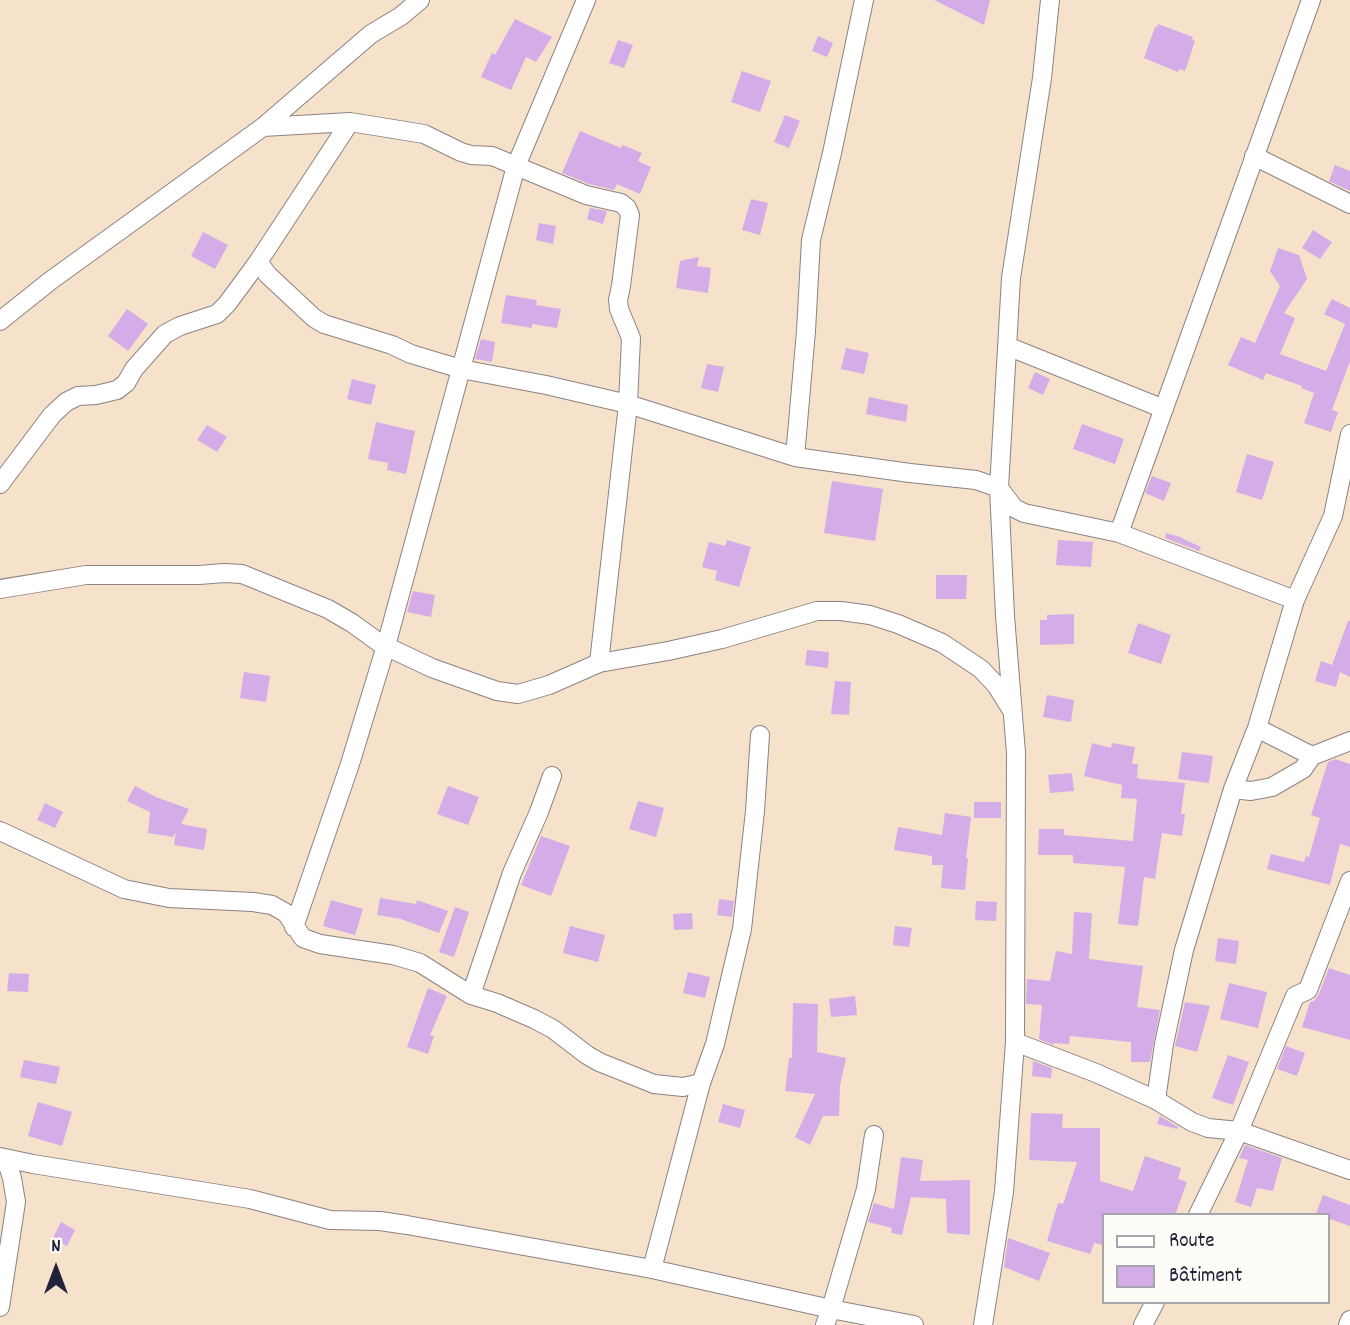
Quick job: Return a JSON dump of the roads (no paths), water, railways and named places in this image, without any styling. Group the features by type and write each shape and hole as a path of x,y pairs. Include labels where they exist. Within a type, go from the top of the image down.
{"street":[{"path":"0,321 50,281 263,127 371,34 401,16 420,0"},
{"path":"294,927 350,764 386,646 516,166 586,0"},
{"path":"795,457 811,240 864,0"},
{"path":"983,1325 1004,1192 1015,1042 1016,753 1005,616 999,488 1011,278 1042,78 1050,0"},
{"path":"1118,533 1311,0"},
{"path":"263,127 350,122 424,134 461,152 492,156 586,195 621,203 627,208 630,215 618,300 631,338 628,404 599,663"},
{"path":"0,484 52,415 66,401 78,396 117,390 126,383 134,369 165,334 217,314 227,304 258,262 350,122"},
{"path":"1254,156 1350,204"},
{"path":"258,262 268,275 324,324 461,369 628,404 795,457 976,480 999,488 1014,508 1024,513 1118,533 1296,600"},
{"path":"1007,346 1164,409"},
{"path":"1156,1100 1164,1044 1184,950 1233,789 1257,728 1296,600 1341,519 1350,434"},
{"path":"0,589 86,575 243,574 328,609 386,646 432,668 497,691 518,694 550,685 599,663 722,639 817,611 841,611 870,615 942,643 981,669 996,685 1013,712"},
{"path":"1257,728 1312,756"},
{"path":"652,1269 701,1083 715,1044 742,929 760,735"},
{"path":"1233,789 1251,791 1272,787 1303,769 1312,756 1350,741"},
{"path":"471,995 512,873 552,776"},
{"path":"0,831 124,889 169,898 272,905 286,913 303,938 320,944 393,955 420,963 471,995 534,1019 587,1055 654,1084 683,1087 701,1083"},
{"path":"1199,1213 1239,1131 1295,996 1308,990 1350,881"},
{"path":"1015,1042 1096,1073 1156,1100 1192,1122 1208,1128 1239,1131 1350,1170"},
{"path":"828,1317 866,1188 874,1135"},
{"path":"3,1158 250,1199 330,1220 407,1225 652,1269 828,1317 914,1325"},
{"path":"0,1307 16,1202 12,1178 3,1158"},
{"path":"1143,1325 1154,1304"},
{"path":"1348,1325 1350,1320"}]}
